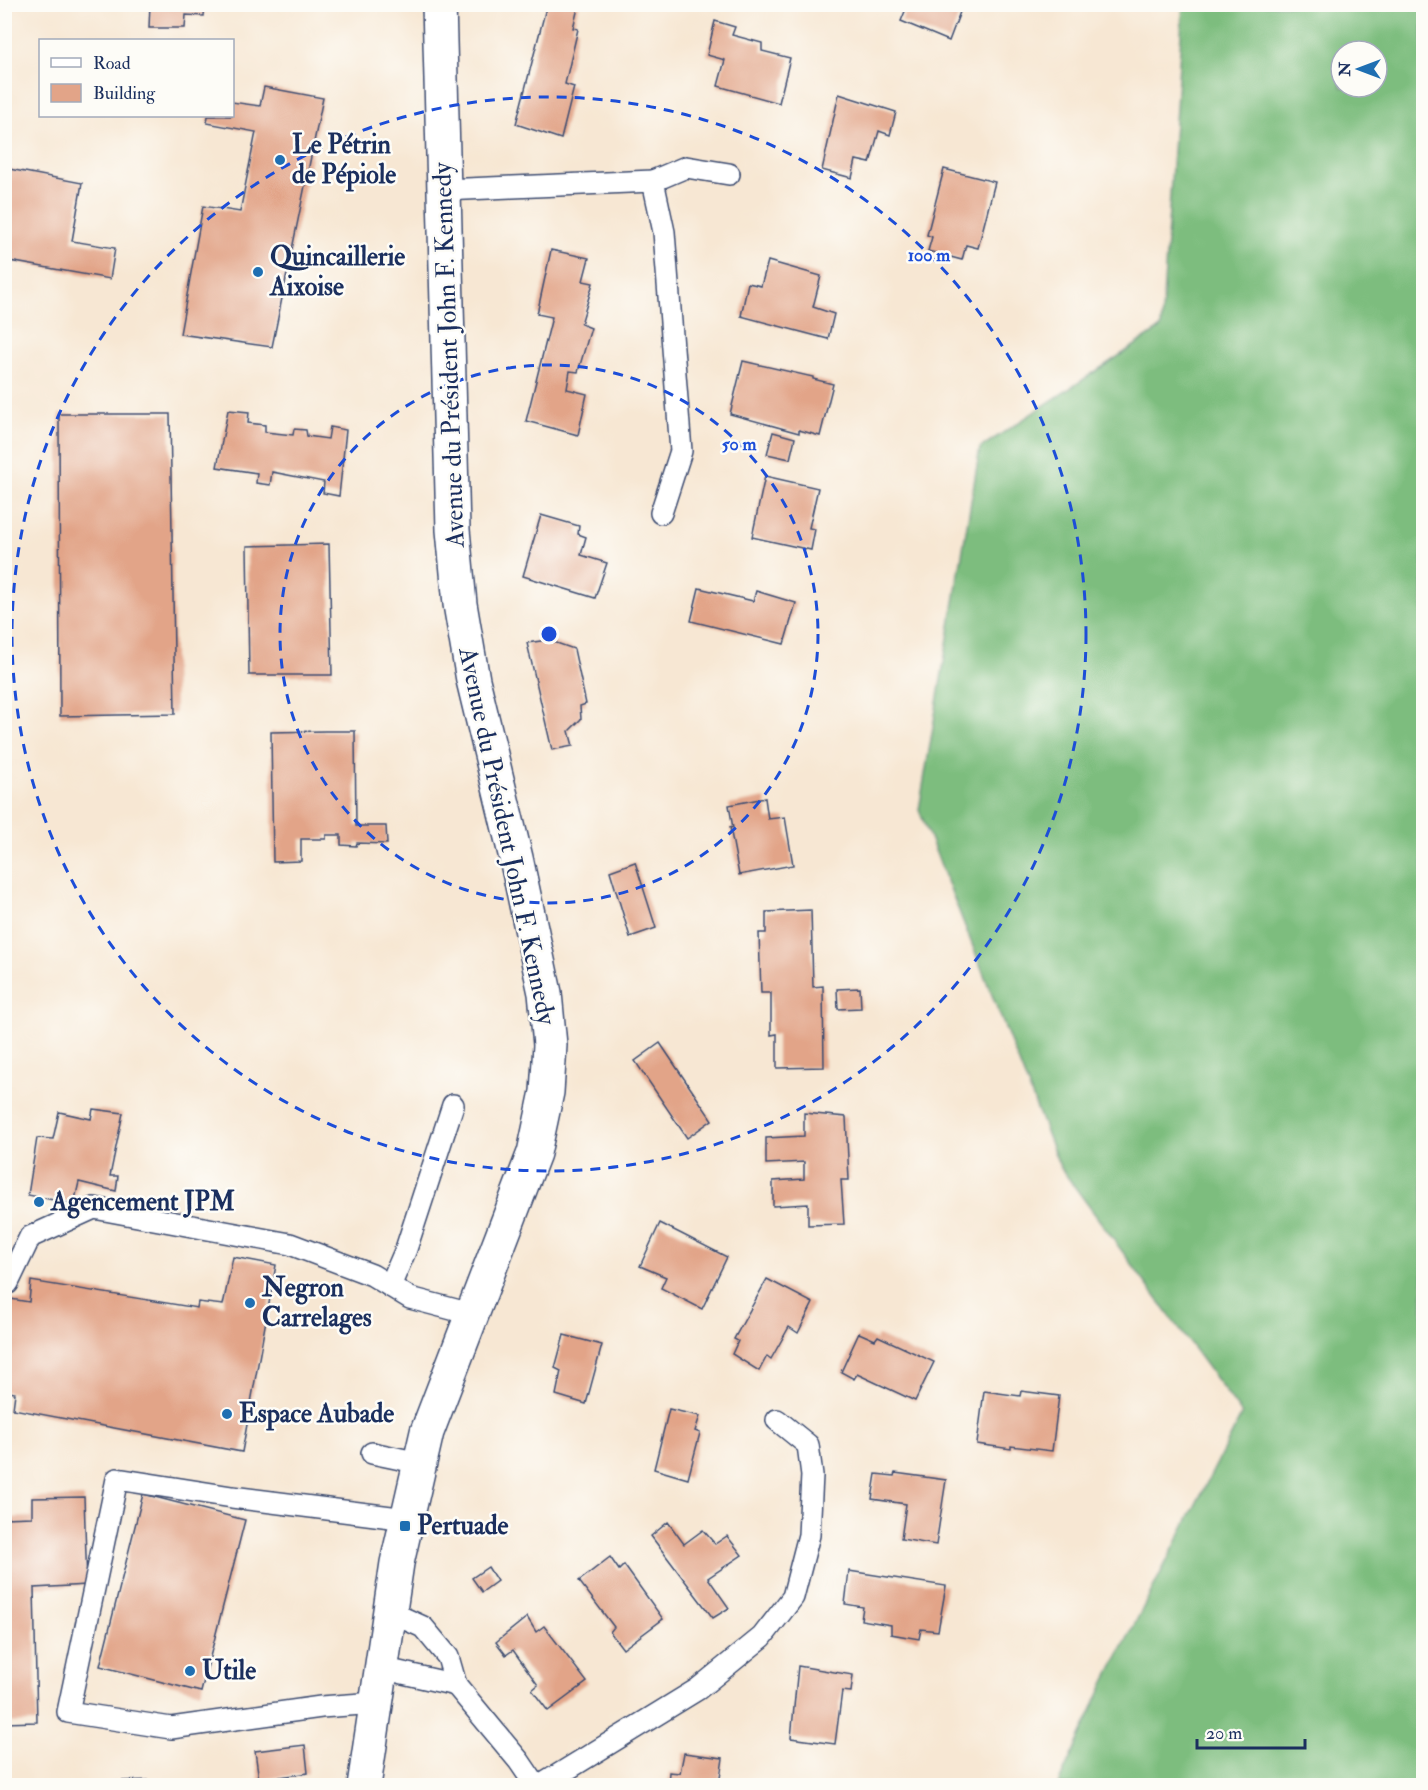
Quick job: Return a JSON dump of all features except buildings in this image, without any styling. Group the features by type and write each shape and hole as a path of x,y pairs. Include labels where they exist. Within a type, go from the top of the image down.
{"main road":[{"name":"Avenue du Président John F. Kennedy","path":"364,1785 397,1563 427,1432 534,1153 547,1092 550,1045 545,993 516,858 473,680 460,604 453,531 439,4"}],"lane":[{"path":"444,190 653,181 686,167 729,174"},
{"path":"653,181 664,232 681,451 662,513"},
{"path":"390,1286 406,1249 453,1105"},
{"path":"8,1283 30,1237 94,1208 290,1244 372,1275 410,1298 471,1314"},
{"path":"390,1612 423,1627 448,1657 456,1685 538,1785 698,1689 762,1637 793,1597 810,1535 812,1475 808,1444 777,1420"},
{"path":"372,1453 420,1463"},
{"path":"376,1704 321,1707 171,1728 68,1712 117,1479 232,1497 406,1519"},
{"path":"381,1668 456,1685"}],"green space":[{"path":"1183,5 1423,5 1423,1785 1058,1785 1105,1682 1242,1414 1060,1167 919,810 980,448 1161,328"}],"place":[{"name":"Le Pétrin de Pépiole","path":"280,160"},
{"name":"Quincaillerie Aixoise","path":"258,272"},
{"name":"Agencement JPM","path":"39,1202"},
{"name":"Negron Carrelages","path":"250,1303"},
{"name":"Espace Aubade","path":"227,1414"},
{"name":"Pertuade","path":"405,1526"},
{"name":"Utile","path":"190,1671"}]}
